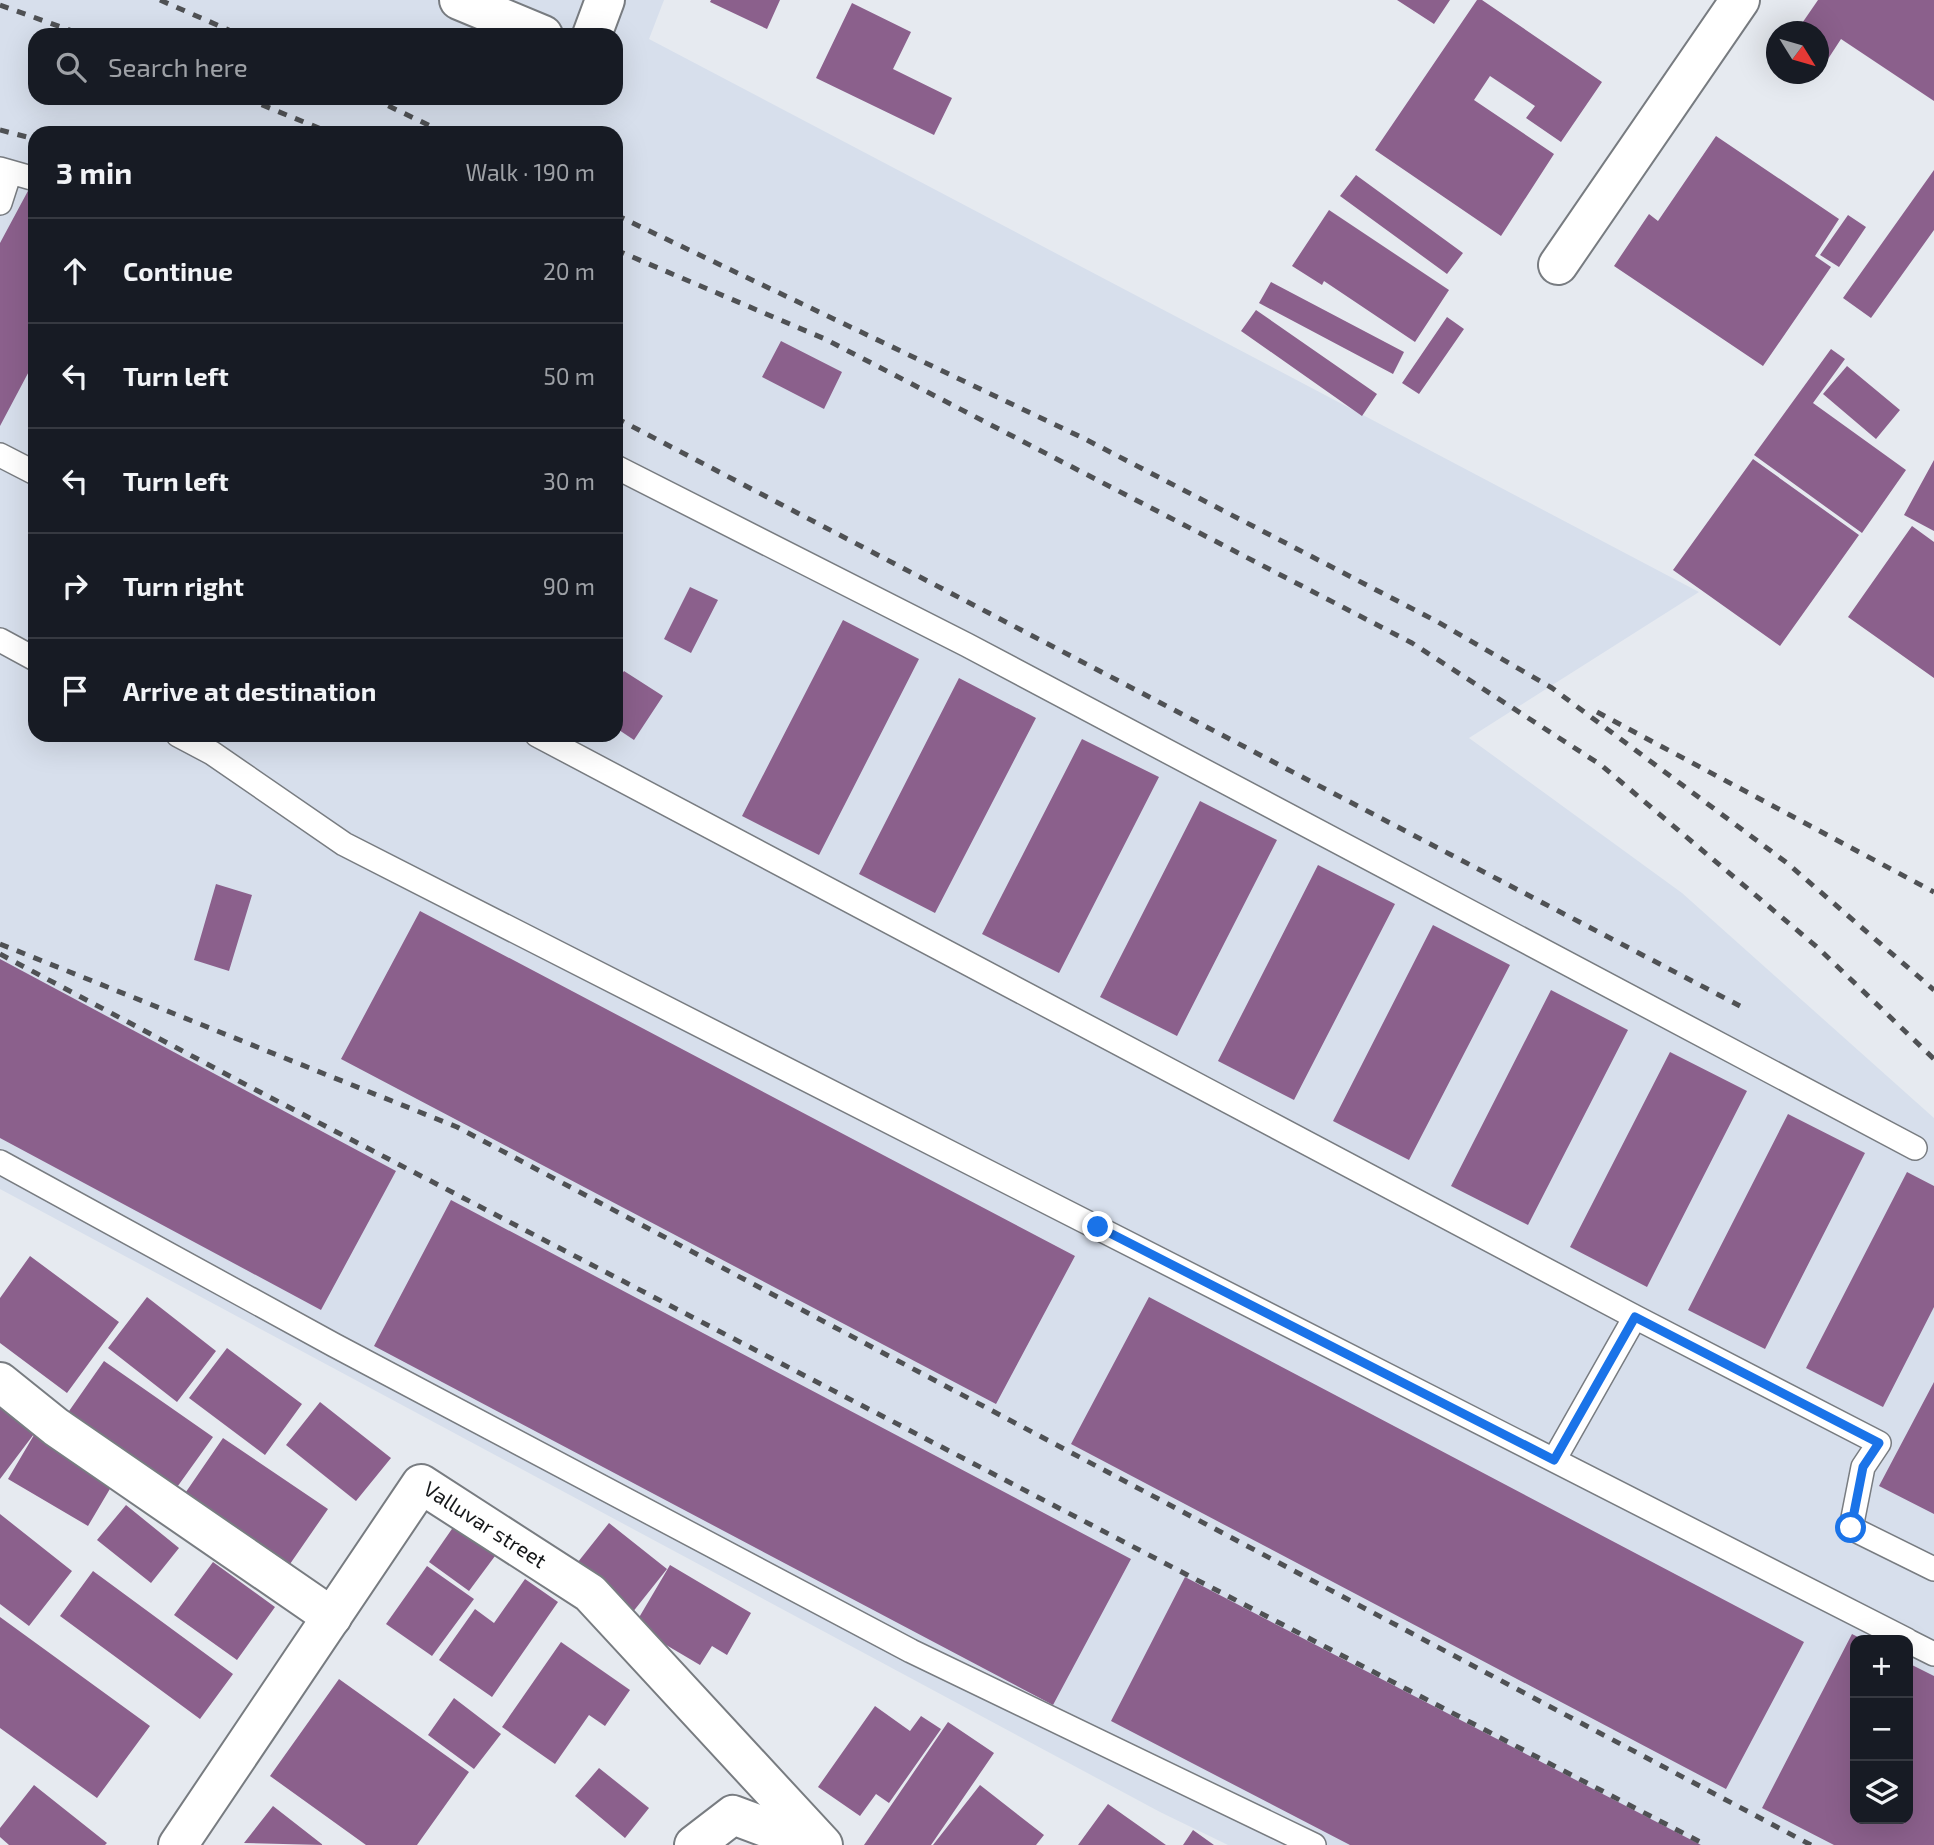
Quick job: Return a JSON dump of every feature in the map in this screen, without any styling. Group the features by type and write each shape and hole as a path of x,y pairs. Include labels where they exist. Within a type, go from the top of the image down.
{"street":[{"path":"459,0 526,28"},
{"path":"595,28 605,0"},
{"path":"1558,265 1740,0"},
{"path":"0,1382 56,1427 332,1616"},
{"name":"Valluvar street","path":"178,1845 421,1484 590,1593 823,1845"},
{"path":"694,1845 733,1815 813,1845"}],"lane":[{"path":"0,203 5,171 28,177"},
{"path":"0,455 28,469"},
{"path":"623,471 979,652 1915,1148"},
{"path":"0,640 28,655"},
{"path":"550,742 1635,1317 1879,1443 1863,1467 1851,1528 1934,1569"},
{"path":"218,744 344,844 1898,1635"},
{"path":"0,1162 346,1351 911,1651 1314,1845"},
{"path":"1554,1460 1635,1317"},
{"path":"1913,1643 1934,1654"}],"shaded area":[{"path":"0,0 664,0 649,39 1699,592 1469,738 1682,893 1934,1118 1934,1845 1228,1845 1160,1812 0,1189"}],"building":[{"path":"780,0 767,29 710,2"},
{"path":"1397,0 1450,0 1434,24"},
{"path":"1477,0 1482,0 1602,82 1561,142 1526,118 1535,106 1490,76 1474,100 1554,154 1501,236 1375,150"},
{"path":"1818,0 1934,0 1934,101 1841,39 1829,57 1829,21 1804,21"},
{"path":"852,3 911,32 893,69 952,98 934,135 816,78"},
{"path":"1716,136 1839,219 1815,256 1831,267 1763,366 1614,266 1649,214 1658,221"},
{"path":"1934,170 1934,230 1871,318 1843,298"},
{"path":"1356,175 1463,253 1447,274 1340,196"},
{"path":"28,191 28,373 0,426 0,243"},
{"path":"1329,210 1449,290 1415,342 1324,281 1322,285 1292,266"},
{"path":"1848,215 1866,227 1839,267 1820,255"},
{"path":"1271,282 1404,352 1393,374 1259,303"},
{"path":"1256,310 1377,394 1362,416 1241,331"},
{"path":"1447,317 1464,329 1419,394 1402,383"},
{"path":"781,341 842,372 824,409 762,377"},
{"path":"1831,349 1845,359 1813,403 1906,470 1862,533 1754,455"},
{"path":"1847,366 1900,410 1876,439 1823,394"},
{"path":"1753,459 1859,535 1780,646 1673,570"},
{"path":"1934,460 1934,531 1904,515"},
{"path":"1912,526 1934,542 1934,678 1848,617"},
{"path":"690,587 718,600 691,653 664,639"},
{"path":"843,620 919,659 819,855 742,816"},
{"path":"623,672 663,696 634,740 623,733"},
{"path":"959,678 1036,718 935,913 859,874"},
{"path":"1082,739 1159,777 1059,973 982,934"},
{"path":"1200,801 1277,840 1177,1036 1100,997"},
{"path":"1318,865 1395,904 1294,1100 1218,1061"},
{"path":"216,884 252,895 229,971 194,960"},
{"path":"420,911 1075,1256 996,1404 341,1059"},
{"path":"1433,925 1510,965 1409,1160 1333,1121"},
{"path":"0,959 396,1171 321,1310 0,1138"},
{"path":"1551,990 1628,1030 1528,1225 1451,1186"},
{"path":"1670,1052 1747,1091 1647,1287 1570,1247"},
{"path":"1788,1114 1865,1153 1765,1349 1688,1310"},
{"path":"1907,1172 1934,1186 1934,1307 1883,1407 1806,1368"},
{"path":"451,1200 1131,1559 1053,1705 374,1346"},
{"path":"30,1256 119,1322 67,1393 0,1343 0,1298"},
{"path":"147,1297 216,1351 177,1402 108,1348"},
{"path":"1149,1297 1804,1642 1726,1789 1071,1444"},
{"path":"227,1348 302,1404 265,1455 189,1398"},
{"path":"104,1361 213,1437 175,1490 67,1414"},
{"path":"1934,1382 1934,1514 1879,1486"},
{"path":"0,1393 37,1430 0,1479"},
{"path":"320,1402 391,1458 356,1501 286,1445"},
{"path":"34,1435 114,1482 88,1526 8,1479"},
{"path":"223,1438 328,1509 281,1577 177,1505"},
{"path":"126,1505 179,1548 151,1583 97,1540"},
{"path":"0,1514 72,1571 29,1626 0,1604"},
{"path":"609,1523 667,1569 632,1613 574,1567"},
{"path":"454,1526 495,1556 469,1591 429,1562"},
{"path":"213,1562 275,1607 237,1660 174,1615"},
{"path":"670,1565 751,1613 727,1655 712,1646 700,1665 634,1626"},
{"path":"427,1566 474,1599 432,1656 386,1624"},
{"path":"93,1571 233,1674 200,1719 60,1616"},
{"path":"1185,1577 1701,1845 1350,1845 1111,1721"},
{"path":"525,1579 558,1602 492,1697 439,1660 475,1609 494,1623"},
{"path":"0,1617 150,1726 97,1798 0,1728"},
{"path":"1850,1638 1850,1824 1913,1824 1913,1666 1934,1676 1934,1845 1834,1845 1762,1808"},
{"path":"561,1642 630,1690 605,1726 589,1715 555,1764 502,1727"},
{"path":"339,1679 469,1772 417,1845 366,1845 270,1776"},
{"path":"454,1698 501,1734 474,1769 428,1735"},
{"path":"875,1706 910,1731 921,1716 941,1729 889,1803 876,1794 860,1816 818,1787"},
{"path":"948,1722 994,1753 931,1845 864,1845"},
{"path":"599,1768 649,1808 625,1838 575,1796"},
{"path":"34,1785 107,1843 9,1845 0,1837 0,1828"},
{"path":"980,1785 1044,1835 1036,1845 933,1845"},
{"path":"1108,1804 1166,1845 1078,1845"},
{"path":"273,1806 323,1845 244,1843"},
{"path":"1193,1830 1214,1845 1183,1845"}],"railway":[{"path":"160,0 224,28"},
{"path":"0,5 64,28"},
{"path":"262,105 314,126"},
{"path":"387,105 430,126"},
{"path":"0,130 28,137"},
{"path":"623,218 1085,439 1438,622 1552,688 1787,863 1934,990"},
{"path":"623,253 825,339 1412,643 1601,765 1817,947 1934,1059"},
{"path":"623,422 1740,1006"},
{"path":"1597,712 1934,892"},
{"path":"0,944 457,1127 1811,1845"},
{"path":"0,954 1706,1845"}],"route":[{"path":"1098,1227 1554,1460 1635,1317 1879,1443 1863,1467 1851,1528"}]}
